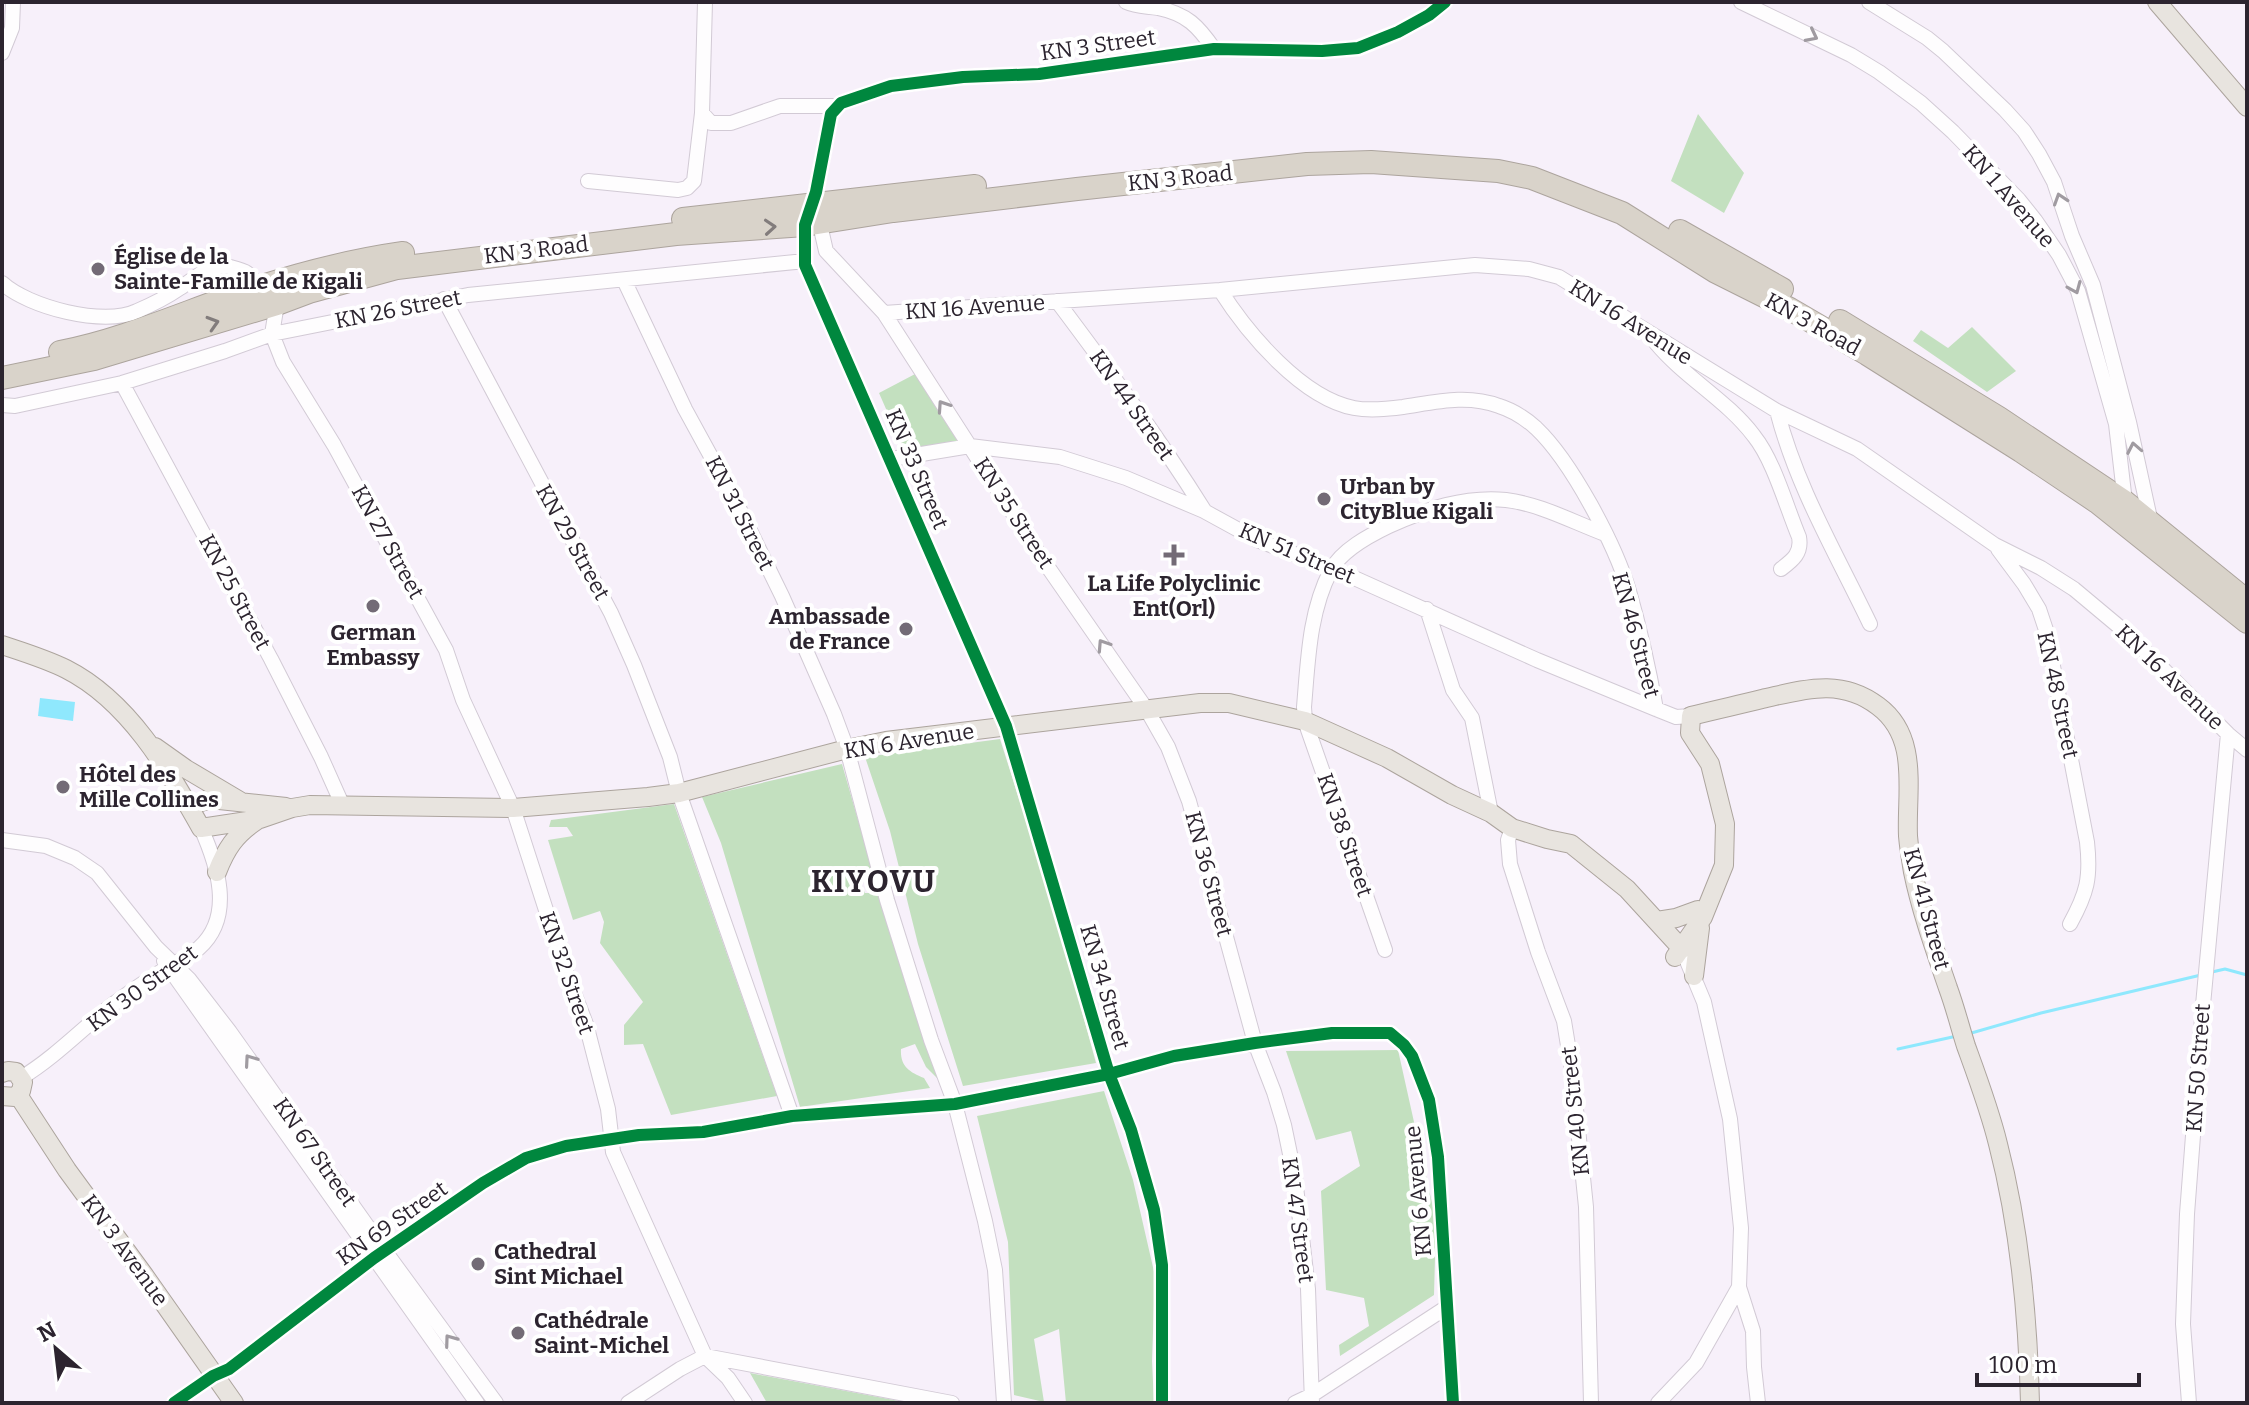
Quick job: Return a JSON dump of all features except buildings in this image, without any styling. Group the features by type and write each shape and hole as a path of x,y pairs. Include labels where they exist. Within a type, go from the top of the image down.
{"highway":[{"name":"KN 3 Road","path":"2,363 67,351 312,272 399,254 1306,151 1441,151 1519,162 1603,189 1635,204 1874,340 2010,425 2125,502 2247,601"},
{"name":"KN 3 Road","path":"2,378 94,359 397,268 676,234 814,209 1077,189 1307,164 1426,164 1498,171 1532,178 1622,213 1716,272 1790,309 1867,354 2097,502 2247,622"}],"main road":[{"path":"2157,2 2247,107"},
{"path":"2,645 66,669 117,707 148,742 201,828"},
{"name":"KN 41 Street","path":"1691,716 1812,687 1852,692 1882,709 1897,726 1909,765 1908,837 1913,873 1998,1143 2017,1230 2029,1347 2030,1403"},
{"name":"KN 6 Avenue","path":"189,806 210,799 292,808 342,804 513,808 679,793 886,741 1200,703 1229,703 1305,721 1387,758 1491,813 1512,828 1571,844 1627,889 1657,921 1675,950"},
{"path":"1691,716 1690,733 1710,764 1725,824 1725,853 1717,864 1701,914 1694,976"},
{"path":"148,742 240,801"},
{"name":"KN 6 Avenue","path":"201,828 260,819 292,808"},
{"path":"217,872 233,838 260,819"},
{"name":"KN 6 Avenue","path":"1547,839 1606,884 1675,950"},
{"path":"1657,921 1701,914"},
{"path":"1675,950 1701,914"},
{"path":"2,1073 12,1071 14,1090"},
{"name":"KN 3 Avenue","path":"14,1090 67,1170 234,1403"}],"street":[{"path":"2,53 12,28 13,2"},
{"path":"588,181 678,190 687,188 694,181 702,113 705,2"},
{"path":"1126,2 1159,8 1196,24 1214,49"},
{"name":"KN 3 Street","path":"837,106 891,86 963,77 1039,74 1214,49 1322,51 1358,48 1398,32 1445,2"},
{"name":"KN 1 Avenue","path":"1741,2 1851,55 1900,87 1953,132 2035,220 2078,291 2116,424 2125,502"},
{"name":"KN 1 Avenue","path":"1869,2 1927,38 1956,63 2024,131 2047,168 2093,285 2126,410 2151,524"},
{"path":"702,113 711,123 731,123 780,106 837,106"},
{"path":"814,209 831,114 837,106"},
{"name":"KN 33 Street","path":"814,209 805,261 1006,726"},
{"name":"KN 16 Avenue","path":"814,209 826,251 884,313 1220,290 1475,265 1529,269 1559,277 1777,411 1857,449 1995,545 2074,589 2129,635 2247,750"},
{"name":"KN 26 Street","path":"2,405 27,404 122,383 272,334 444,299 485,292 805,261"},
{"path":"2,283 42,306 106,316 132,314 216,266 229,266 246,272 277,304 272,334"},
{"name":"KN 31 Street","path":"624,280 685,409 782,596 847,749 887,900 931,1040 955,1104 985,1221 995,1270 1004,1403"},
{"name":"KN 46 Street","path":"1220,290 1256,339 1300,380 1327,399 1369,410 1440,400 1477,401 1501,406 1535,427 1590,504 1605,534 1629,590 1656,709"},
{"name":"KN 29 Street","path":"444,299 611,613 634,665 670,757 679,793 792,1116"},
{"name":"KN 44 Street","path":"1057,301 1204,511"},
{"name":"KN 35 Street","path":"884,313 1043,560 1147,710"},
{"name":"KN 27 Street","path":"272,334 283,362 334,445 446,650 463,700 513,808"},
{"path":"1648,334 1670,360 1731,410 1757,438 1799,537 1800,549 1792,561 1781,569"},
{"name":"KN 25 Street","path":"122,383 271,659 342,804"},
{"path":"1777,411 1786,448 1813,511 1870,624"},
{"name":"KN 51 Street","path":"891,459 970,446 1060,457 1126,478 1204,511 1257,540 1332,568 1537,660 1676,717 1691,716"},
{"path":"1305,721 1313,622 1318,602 1332,568 1351,548 1383,529 1429,510 1469,500 1522,503 1605,534"},
{"name":"KN 48 Street","path":"1995,545 2024,584 2039,609 2046,630 2090,868 2084,899 2070,924"},
{"path":"1427,609 1453,690 1472,718 1491,813"},
{"name":"KN 36 Street","path":"1147,710 1168,747 1189,801 1255,1043"},
{"name":"KN 38 Street","path":"1305,721 1385,950"},
{"name":"KN 34 Street","path":"1006,726 1109,1074 1131,1130 1154,1210 1162,1265 1162,1403"},
{"name":"KN 50 Street","path":"2189,1403 2183,1324 2187,1214 2203,995 2228,734"},
{"name":"KN 32 Street","path":"513,808 586,1024 608,1109 613,1152 705,1356 728,1378 745,1403"},
{"name":"KN 30 Street","path":"14,1090 113,1005 200,947 209,937 220,906 217,872 201,828"},
{"name":"KN 40 Street","path":"1512,828 1508,840 1510,864 1564,1021 1572,1070 1586,1207 1591,1403"},
{"name":"KN 67 Street","path":"2,840 46,846 75,858 97,873 224,1036 379,1254 477,1403"},
{"name":"KN 6 Avenue","path":"1658,1403 1696,1363 1739,1287 1741,1228 1732,1134 1704,1002 1694,976 1675,950"},
{"name":"KN 6 Avenue","path":"1675,950 1708,1021"},
{"name":"KN 6 Avenue","path":"792,1116 955,1104 1109,1074 1174,1056 1332,1033 1390,1033 1412,1056 1429,1100 1438,1157 1453,1403"},
{"name":"KN 47 Street","path":"1255,1043 1277,1103 1295,1178 1308,1289 1312,1399"},
{"name":"KN 69 Street","path":"174,1403 213,1376 229,1369 379,1254 483,1183 526,1158 590,1141 703,1132 792,1116"},
{"name":"KN 67 Street","path":"379,1254 496,1403"},
{"path":"1739,1287 1753,1331 1758,1403"},
{"path":"1295,1403 1312,1399 1447,1307"},
{"path":"628,1403 705,1356 952,1403"}],"green space":[{"path":"1698,114 1744,173 1724,213 1671,181"},
{"path":"1972,327 2016,371 1987,392 1913,341 1921,330 1948,348"},
{"path":"917,373 961,440 904,450 879,393"},
{"path":"1000,739 1053,906 1096,1063 963,1086 918,944 890,831 865,757"},
{"path":"842,764 872,869 858,876 865,893 880,893 939,1080 926,1067 915,1044 901,1049 902,1060 910,1071 924,1078 930,1088 800,1107 721,843 702,797"},
{"path":"674,804 777,1096 671,1115 643,1044 624,1045 624,1025 643,1002 600,943 604,922 600,911 573,920 548,840 573,836 567,827 549,827 551,820"},
{"path":"1398,1050 1436,1221 1434,1295 1340,1356 1339,1345 1369,1326 1364,1298 1326,1290 1321,1191 1360,1166 1351,1131 1316,1140 1286,1051"},
{"path":"1104,1091 1133,1180 1155,1276 1154,1403 1066,1403 1059,1329 1034,1339 1044,1402 1014,1395 1008,1242 977,1116"},
{"path":"750,1373 910,1403 767,1403"}],"water":[{"path":"40,698 75,702 73,721 38,716"}],"waterway":[{"path":"2212,972 2225,969 2247,975"},
{"path":"1968,1034 2041,1013 2201,975"},
{"path":"1898,1049 1957,1036"}],"cycle path":[{"path":"1162,1403 1162,1265 1154,1210 1131,1130 1109,1074 1006,726 805,265 805,225 816,192 831,114 841,103 891,86 963,77 1039,74 1214,49 1322,51 1358,48 1398,32 1445,2"},
{"path":"174,1403 213,1376 229,1369 374,1258 483,1183 526,1158 566,1146 639,1135 703,1132 792,1116 955,1104 1109,1074 1174,1056 1332,1033 1390,1033 1412,1056 1429,1100 1438,1157 1453,1403"}],"place":[{"name":"Église de la Sainte-Famille de Kigali","path":"98,269"},
{"name":"Urban by CityBlue Kigali","path":"1324,499"},
{"name":"La Life Polyclinic Ent(Orl)","path":"1174,555"},
{"name":"German Embassy","path":"373,606"},
{"name":"Ambassade de France","path":"906,629"},
{"name":"Hôtel des Mille Collines","path":"63,787"},
{"name":"Cathedral Sint Michael","path":"478,1264"},
{"name":"Cathédrale Saint-Michel","path":"518,1333"}],"district":[{"name":"KIYOVU","path":"874,882"}]}
